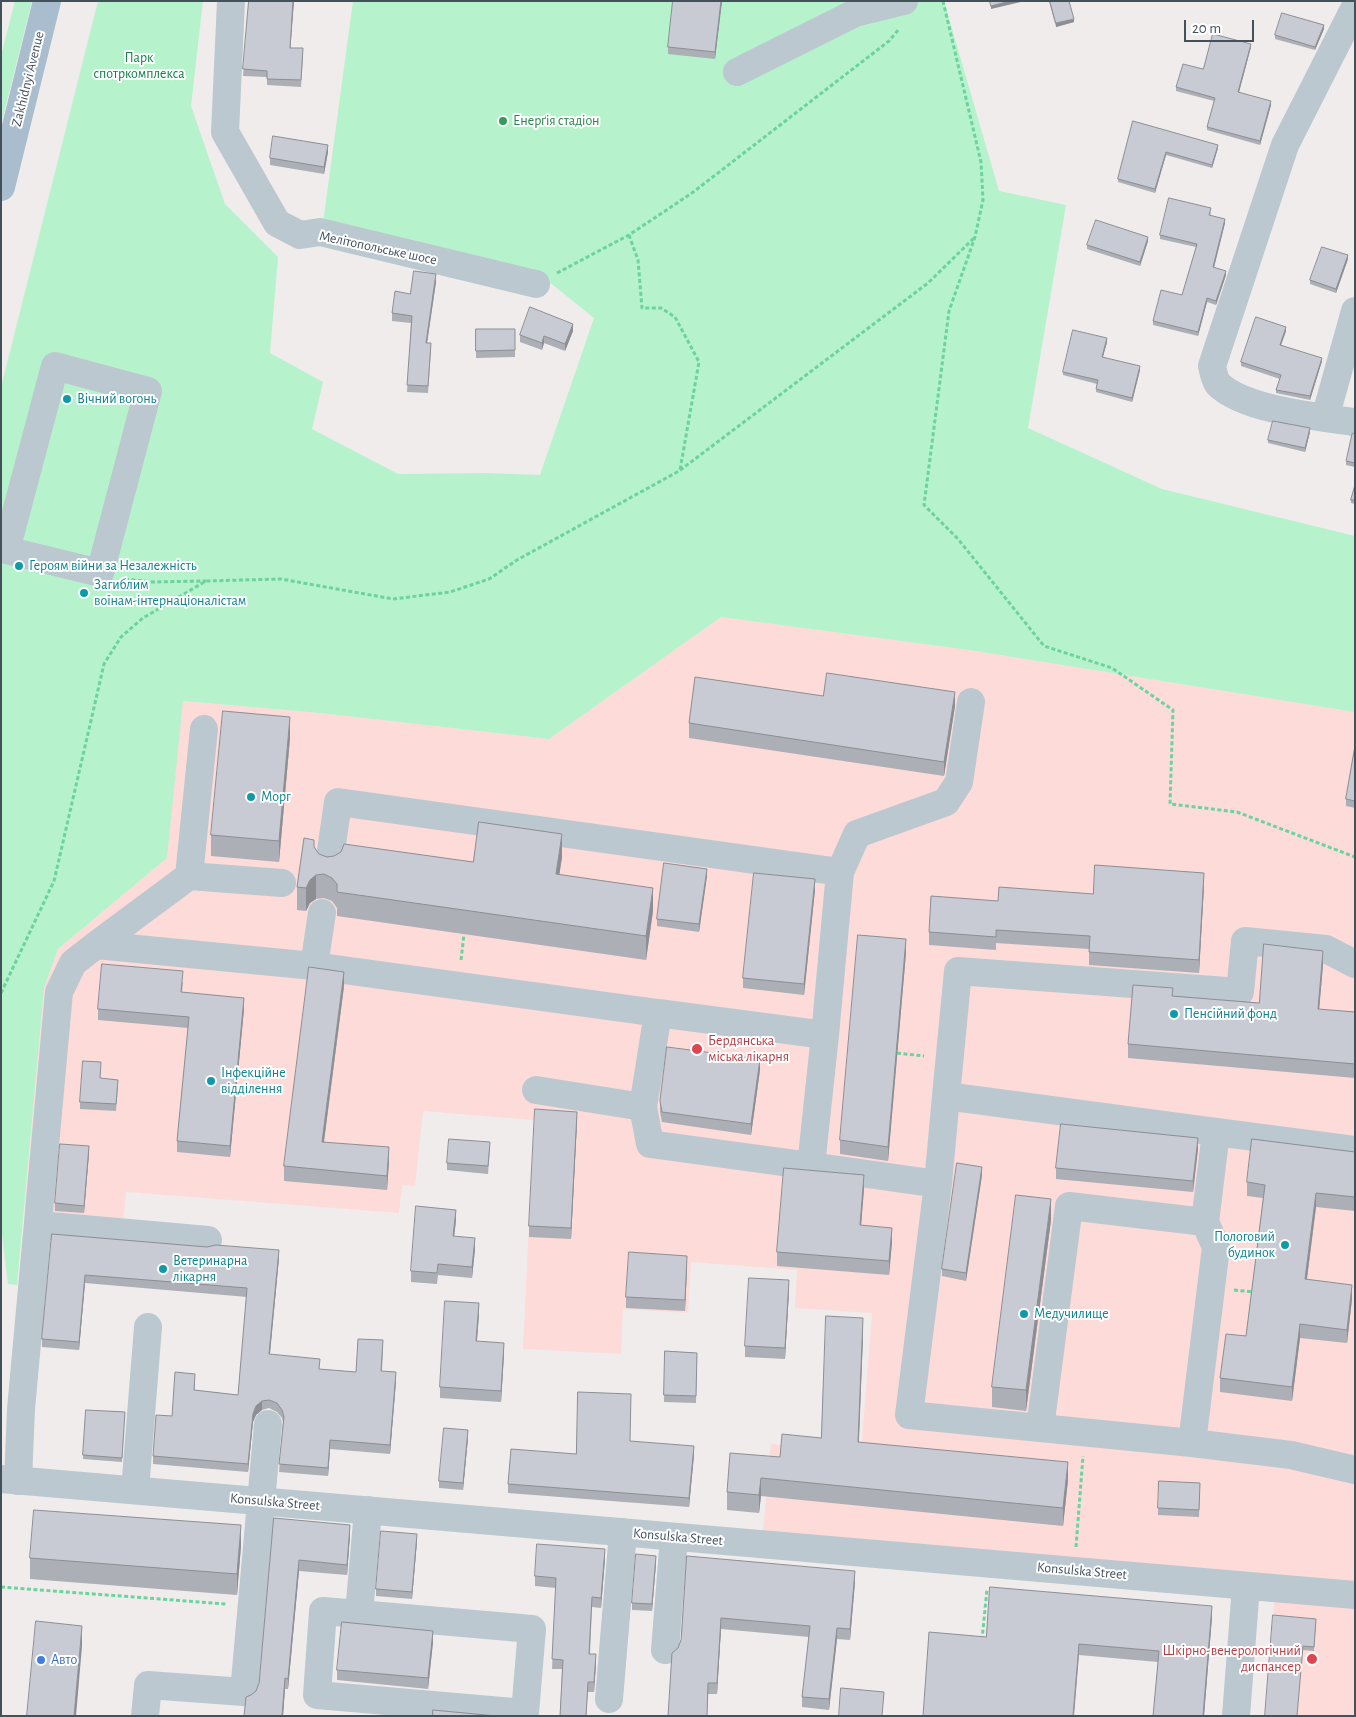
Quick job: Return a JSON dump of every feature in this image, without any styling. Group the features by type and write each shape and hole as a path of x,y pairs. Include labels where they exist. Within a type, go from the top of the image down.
{"main road":[{"name":"Zakhidnyi Avenue","path":"1,186 47,1"}],"street":[{"name":"Мелітопольське шосе","path":"232,1 225,132 277,223 300,235 320,232 536,284"},
{"path":"1355,7 1284,145 1212,366 1217,383 1238,399 1299,414 1355,422"},
{"path":"737,72 855,13 904,12"},
{"path":"1325,418 1355,311"},
{"path":"55,366 148,391 100,573 6,550 55,366"},
{"path":"811,1166 840,872 857,834 946,802 959,782 971,702"},
{"path":"189,876 204,729"},
{"path":"329,865 338,802 840,872"},
{"path":"10,1480 21,1409 59,992 73,963 189,876 282,883"},
{"path":"314,966 322,914"},
{"path":"1355,964 1326,949 1245,941 1240,992 958,971 938,1184 909,1414 1291,1455 1355,1470"},
{"path":"96,945 314,966 825,1035"},
{"path":"658,1013 643,1107 650,1144 938,1184"},
{"path":"536,1090 643,1107"},
{"path":"946,1096 1355,1150"},
{"path":"1192,1443 1216,1247 1205,1222 1216,1132"},
{"path":"1040,1428 1068,1206 1205,1222"},
{"path":"38,1225 208,1240"},
{"path":"134,1490 148,1327"},
{"path":"145,1716 148,1685 244,1692 268,1424"},
{"name":"Konsulska Street","path":"10,1480 1355,1595"},
{"path":"360,1614 368,1510"},
{"path":"608,1699 623,1532"},
{"path":"665,1650 674,1537"},
{"path":"1236,1716 1246,1586"},
{"path":"324,1611 360,1614 532,1629 525,1712 316,1694 324,1611"}],"path":[{"path":"943,1 981,162 983,200 975,237 949,311 924,505 958,539 1044,646 1112,668 1173,710 1170,804 1237,812 1355,857"},
{"path":"536,284 630,236 692,193 889,41 904,12"},
{"path":"630,236 638,260 642,308 661,308 675,317 699,362 679,471"},
{"path":"100,573 117,578 152,582 280,579 393,600 450,592 488,579 517,560 679,471 928,283 975,237"},
{"path":"1,993 54,881 104,664 121,637 143,618 206,581"},
{"path":"1074,1571 1085,1433"},
{"path":"982,1648 989,1564"},
{"path":"1,1586 252,1606"}],"shaded area":[{"name":"Бердянська міська лікарня","path":"721,617 969,650 1355,712 1355,1584 763,1531 771,1444 861,1453 872,1313 795,1308 797,1270 691,1262 688,1313 623,1309 621,1354 523,1349 534,1120 423,1111 415,1186 402,1185 399,1213 126,1192 123,1222 24,1213 44,988 58,949 167,858 182,701 320,713 549,739"},
{"name":"Шкірно-венерологічний диспансер","path":"1275,1595 1355,1601 1355,1716 1265,1716"}],"green space":[{"path":"15,1 32,1 1,125 1,56"},
{"name":"Парк спотркомплекса","path":"98,1 203,1 191,106 225,204 278,257 270,353 323,382 312,429 398,474 487,473 540,475 594,318 533,269 323,223 353,1 944,1 999,191 1066,205 1028,428 1162,489 1355,536 1355,712 969,650 721,617 549,739 320,713 183,701 167,858 58,949 44,988 17,1285 8,1284 1,1226 1,387"}],"building":[{"path":"249,1 293,1 290,48 303,48 301,80 267,79 267,71 243,69"},
{"path":"673,1 721,1 715,52 668,47"},
{"path":"990,1 1010,1 991,6"},
{"path":"1050,1 1069,1 1074,19 1056,23"},
{"path":"1282,13 1324,25 1315,47 1275,35"},
{"path":"1213,34 1251,44 1238,92 1271,101 1260,141 1207,127 1215,98 1176,87 1183,64 1203,69"},
{"path":"1133,121 1218,145 1212,165 1166,152 1155,189 1118,179"},
{"path":"273,136 328,145 324,167 270,158"},
{"path":"1169,198 1211,208 1209,215 1225,219 1213,267 1226,271 1216,301 1207,298 1198,332 1153,321 1161,290 1182,295 1197,244 1160,235"},
{"path":"1096,220 1148,237 1140,262 1087,245"},
{"path":"1322,247 1348,255 1336,289 1310,280"},
{"path":"414,271 436,274 426,343 431,343 428,386 407,385 412,316 392,313 395,291 410,294"},
{"path":"530,307 573,324 565,344 544,336 542,343 520,335"},
{"path":"1256,317 1286,327 1280,345 1322,358 1310,396 1276,390 1281,375 1241,362"},
{"path":"476,329 515,329 515,350 476,351"},
{"path":"1073,330 1107,338 1102,357 1140,366 1132,398 1096,389 1098,380 1063,372"},
{"path":"1273,421 1310,428 1305,448 1268,440"},
{"path":"1355,433 1355,463 1346,461 1352,434"},
{"path":"1355,485 1355,500 1351,500"},
{"path":"827,673 955,692 944,762 689,723 695,677 823,696"},
{"name":"Морг","path":"223,711 290,717 279,841 211,835"},
{"path":"1355,746 1355,801 1346,799"},
{"path":"479,822 562,834 556,874 653,888 646,936 337,892 337,884 332,878 324,874 316,875 310,880 306,888 297,887 304,838 314,840 314,847 319,854 327,857 341,852 344,844 473,862"},
{"path":"664,863 707,869 699,924 657,919"},
{"path":"1095,865 1204,873 1199,960 1089,952 1090,936 996,930 996,937 929,932 931,896 998,901 999,887 1093,894"},
{"path":"754,873 815,879 804,984 743,978"},
{"path":"858,935 906,939 888,1147 840,1140"},
{"name":"Пенсійний фонд","path":"1264,944 1323,951 1318,1009 1355,1012 1355,1064 1128,1044 1133,985 1173,988 1172,996 1259,1003"},
{"name":"Інфекційне відділення","path":"102,964 183,971 181,992 244,998 230,1146 177,1141 189,1017 98,1009"},
{"path":"309,967 344,972 322,1142 389,1147 387,1176 284,1166"},
{"path":"667,1047 760,1059 751,1124 662,1112 660,1101"},
{"path":"83,1061 101,1062 100,1078 118,1080 116,1104 80,1102"},
{"path":"535,1109 577,1112 571,1228 529,1226"},
{"path":"1061,1124 1198,1138 1193,1181 1056,1168"},
{"path":"449,1139 490,1142 488,1166 447,1163"},
{"name":"Пологовий будинок","path":"1252,1139 1355,1152 1355,1197 1316,1193 1305,1279 1352,1285 1347,1330 1300,1324 1292,1387 1220,1378 1226,1334 1246,1336 1265,1185 1247,1182"},
{"path":"60,1144 89,1146 84,1206 55,1203"},
{"path":"957,1163 982,1167 966,1273 942,1269"},
{"path":"784,1168 864,1175 860,1225 892,1228 889,1261 777,1252"},
{"name":"Медучилище","path":"1016,1195 1051,1199 1026,1390 992,1387"},
{"path":"416,1206 456,1210 453,1236 475,1238 472,1267 438,1264 437,1273 411,1271"},
{"path":"52,1234 207,1247 216,1245 279,1250 269,1354 320,1359 319,1369 356,1372 358,1339 383,1340 381,1371 396,1372 390,1445 330,1440 328,1468 279,1464 284,1417 277,1403 269,1400 262,1401 256,1406 253,1414 248,1464 153,1456 156,1415 172,1416 175,1372 195,1374 194,1390 238,1395 247,1288 85,1275 79,1342 42,1339"},
{"path":"629,1252 687,1256 685,1300 626,1297"},
{"path":"749,1278 789,1280 785,1348 745,1346"},
{"path":"445,1301 479,1303 476,1341 504,1343 501,1391 440,1387"},
{"path":"826,1316 863,1318 858,1442 1068,1462 1063,1508 761,1478 759,1495 727,1492 730,1453 780,1457 782,1434 821,1438"},
{"path":"665,1351 697,1353 696,1396 664,1395"},
{"path":"578,1392 631,1394 630,1441 694,1446 689,1498 508,1484 511,1449 576,1454"},
{"path":"86,1410 125,1412 122,1458 83,1455"},
{"path":"444,1428 468,1430 463,1483 439,1481"},
{"path":"1159,1481 1200,1483 1199,1510 1158,1508"},
{"path":"34,1510 241,1525 237,1574 30,1558"},
{"path":"274,1518 350,1525 347,1565 299,1560 288,1679 285,1678 282,1716 244,1716 246,1697 256,1691 259,1683"},
{"path":"381,1531 417,1534 412,1592 376,1589"},
{"path":"537,1544 605,1549 601,1598 592,1597 589,1654 596,1654 594,1682 588,1682 586,1716 560,1716 563,1660 552,1659 556,1578 535,1576"},
{"path":"636,1554 656,1556 652,1604 632,1603"},
{"path":"687,1556 855,1571 850,1629 837,1628 829,1699 802,1697 810,1626 721,1618 717,1683 708,1683 707,1716 668,1716 672,1653 678,1648 681,1640"},
{"path":"990,1587 1212,1606 1203,1716 1153,1716 1159,1651 1079,1644 1073,1716 923,1716 929,1632 986,1637"},
{"path":"1273,1615 1316,1619 1314,1647 1303,1646 1297,1716 1265,1716"},
{"path":"36,1621 82,1626 74,1716 27,1716"},
{"path":"342,1622 433,1631 428,1678 337,1670"},
{"path":"841,1688 884,1692 882,1716 839,1716"},
{"path":"433,1710 496,1716 433,1716"}],"place":[{"name":"Енерґія стадіон","path":"503,121"},
{"name":"Вічний вогонь","path":"67,399"},
{"name":"Героям війни за Незалежність","path":"19,566"},
{"name":"Загиблим воїнам-інтернаціоналістам","path":"84,593"},
{"name":"Морг","path":"251,797"},
{"name":"Пенсійний фонд","path":"1174,1014"},
{"name":"Бердянська міська лікарня","path":"697,1049"},
{"name":"Інфекційне відділення","path":"211,1081"},
{"name":"Пологовий будинок","path":"1285,1245"},
{"name":"Ветеринарна лікарня","path":"163,1269"},
{"name":"Медучилище","path":"1024,1314"},
{"name":"Шкірно-венерологічний диспансер","path":"1312,1659"},
{"name":"Авто","path":"41,1660"}]}
